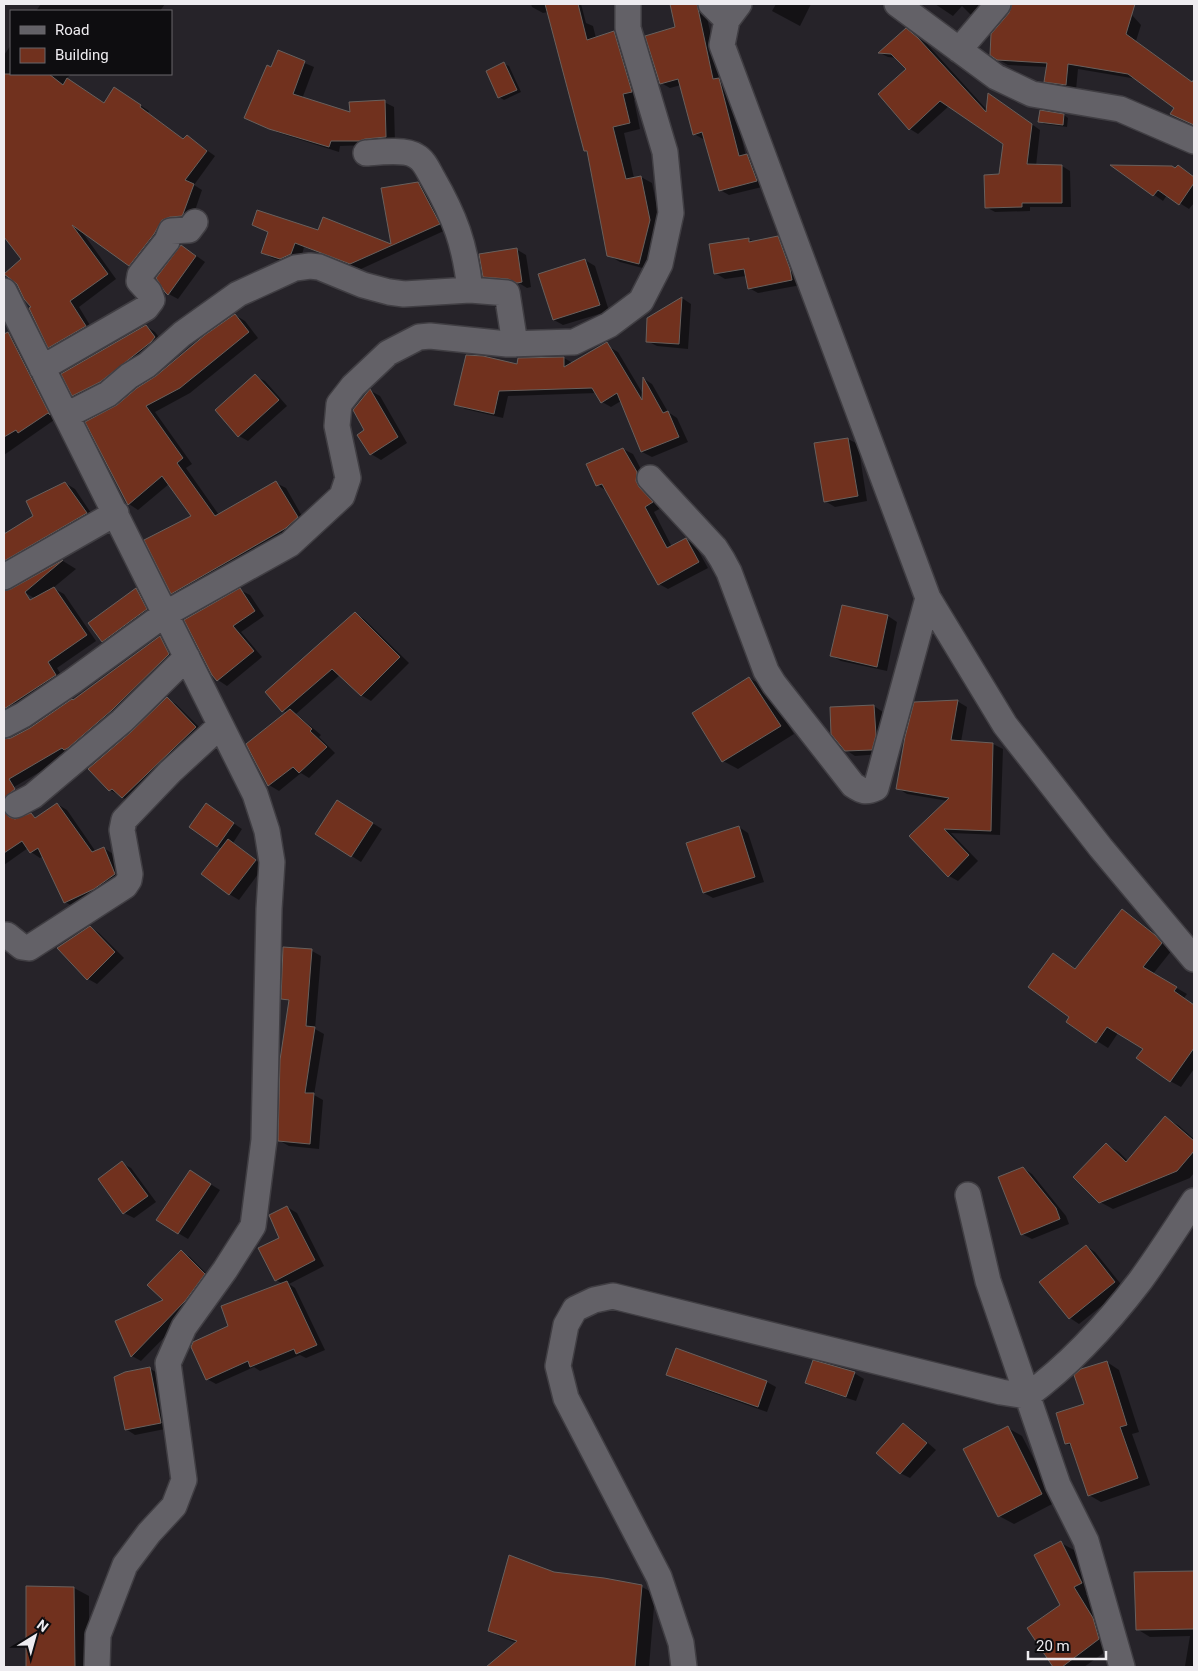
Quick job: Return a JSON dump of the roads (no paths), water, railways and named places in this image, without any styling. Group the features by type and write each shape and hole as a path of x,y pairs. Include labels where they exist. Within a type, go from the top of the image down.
{"street":[{"path":"4,724 23,714 73,681 165,614 290,544 342,496 348,478 337,426 339,404 353,386 388,353 419,337 430,336 515,344 574,342 609,325 641,301 660,264 671,214 665,152 628,28 628,4"},
{"path":"897,4 996,77 1032,94 1120,109 1194,141"},
{"path":"959,50 998,4"},
{"path":"726,9 722,45 928,598 1005,725 1101,848 1194,959"},
{"path":"366,153 394,152 414,154 423,162 448,206 460,235 467,262 470,290"},
{"path":"42,368 146,308 152,300 149,292 139,281 140,275 167,241 170,231 189,230 195,222"},
{"path":"67,416 108,394 129,376 147,365 182,334 238,294 295,268 320,267 378,290 404,294 470,290 507,293 515,344"},
{"path":"4,291 255,794 267,831 272,862 269,909 264,1140 253,1226 225,1270 184,1327 168,1363 184,1480 174,1506 149,1533 125,1565 98,1636 97,1667"},
{"path":"650,478 715,548 729,572 766,670 774,684 853,785 862,791 876,788 928,598"},
{"path":"4,577 116,513"},
{"path":"16,806 33,796 122,720 187,657"},
{"path":"7,935 22,947 29,948 125,886 130,874 122,830 124,820 170,772 220,726"},
{"path":"968,1195 988,1281 1058,1485 1086,1541 1122,1667"},
{"path":"684,1667 681,1643 659,1577 566,1398 558,1366 566,1325 575,1309 594,1300 613,1296 1001,1392 1027,1396 1054,1376 1094,1335 1140,1281 1194,1202"}]}
